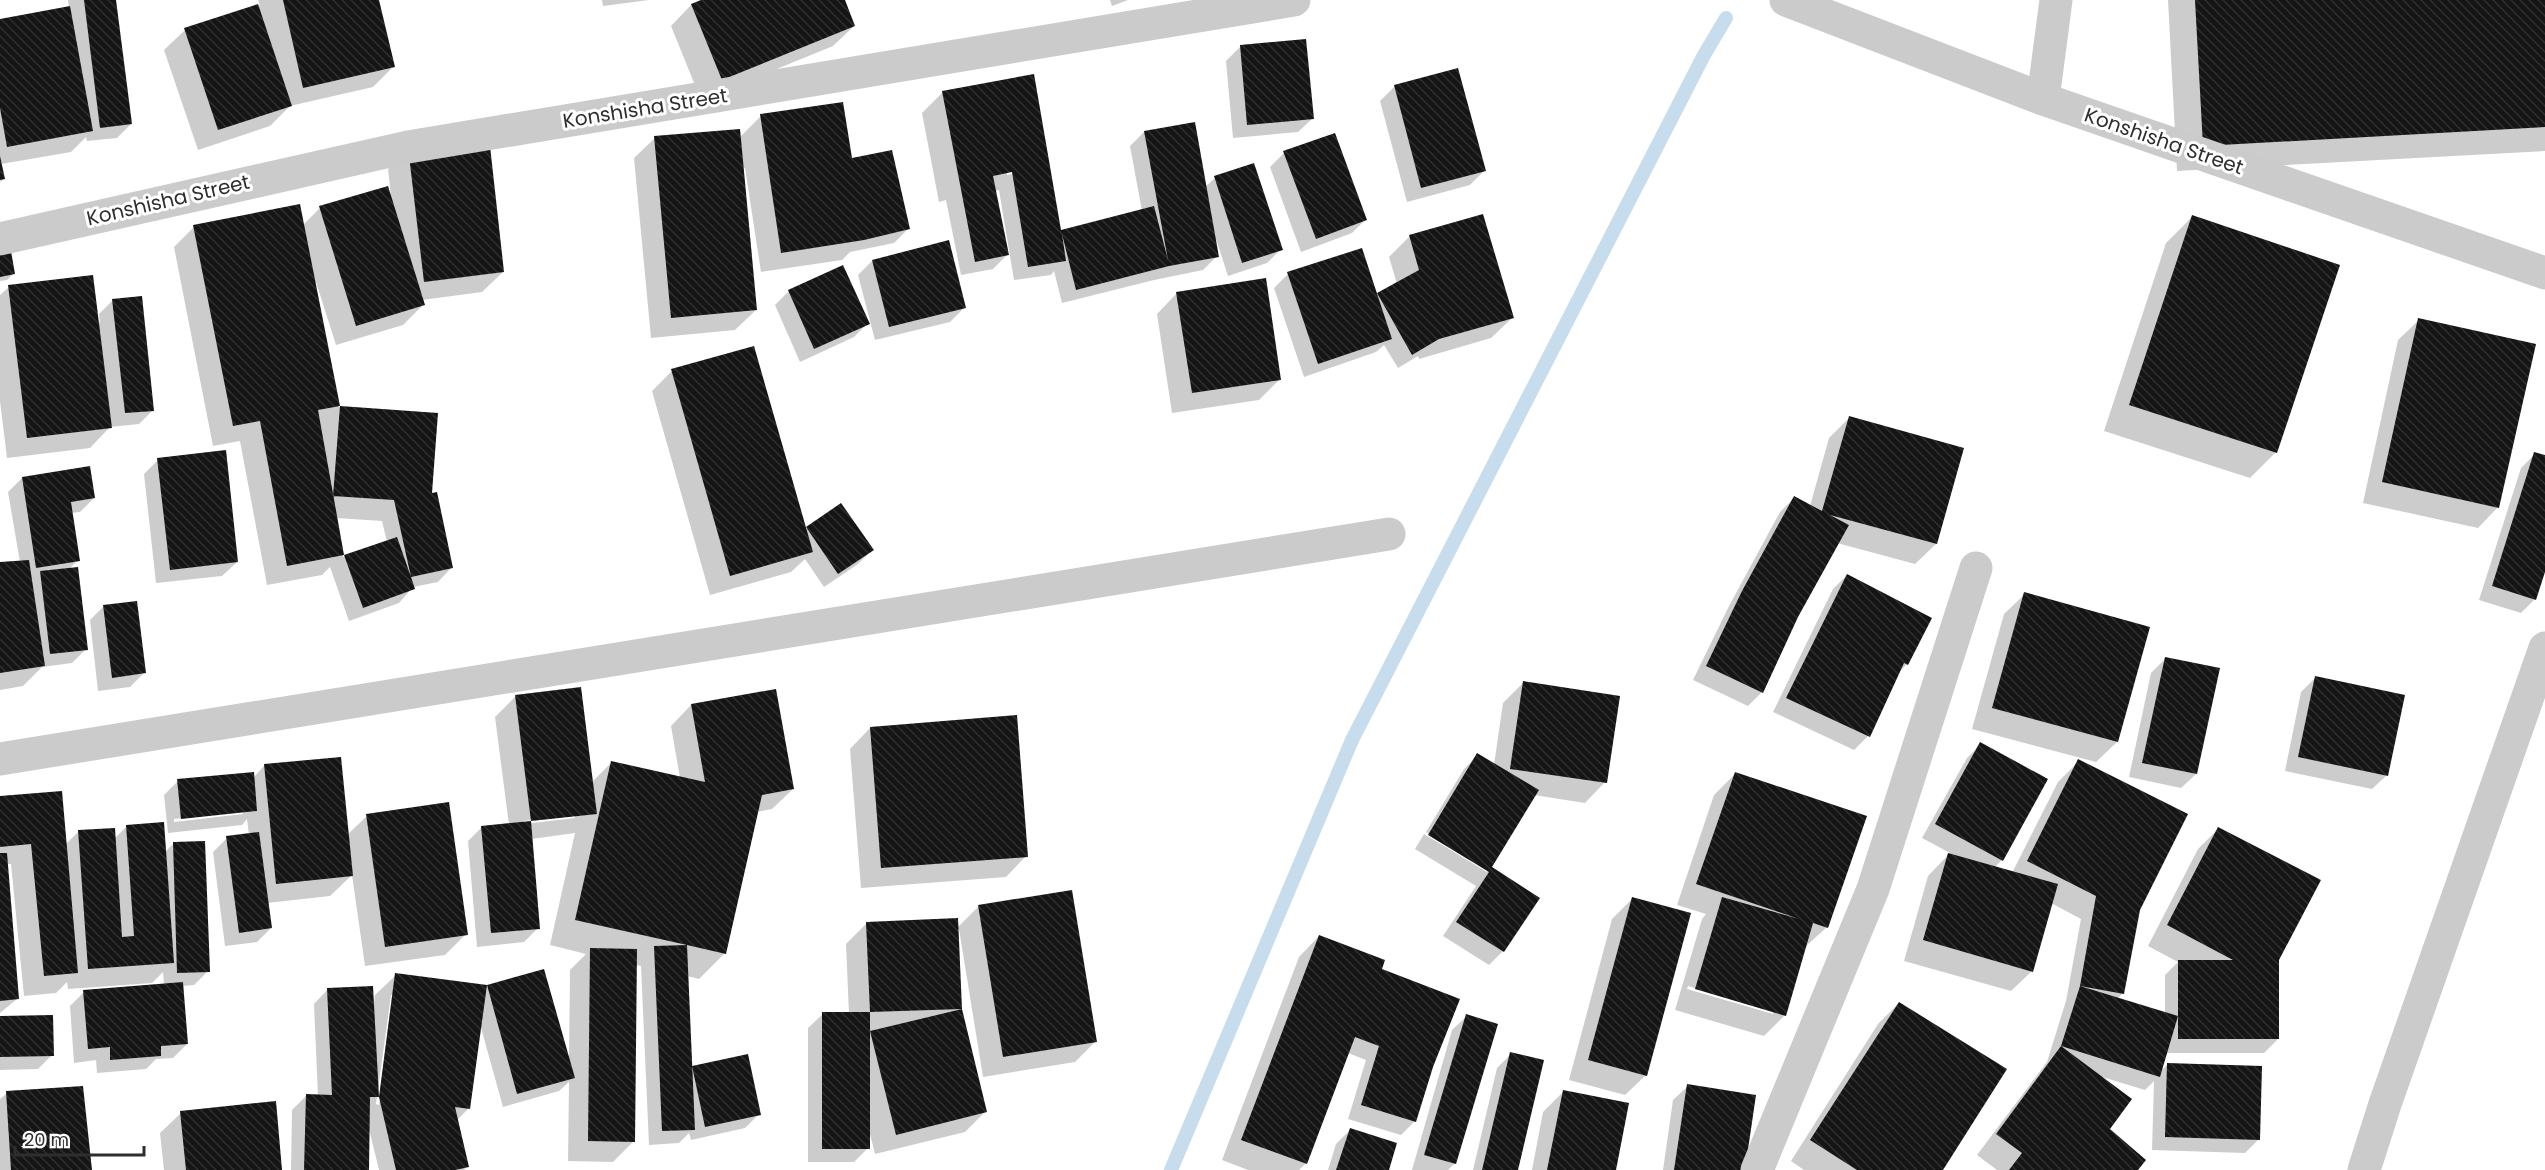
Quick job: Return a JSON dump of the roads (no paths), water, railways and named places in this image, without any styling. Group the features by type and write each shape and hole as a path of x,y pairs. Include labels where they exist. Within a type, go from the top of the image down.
{"street":[{"name":"Konshisha Street","path":"0,239 408,147 1294,0"},
{"name":"Konshisha Street","path":"1786,0 2043,99 2545,273"},
{"path":"2043,99 2056,0"},
{"path":"0,759 1389,534"},
{"path":"1757,1170 1873,889 1976,568"},
{"path":"2364,1170 2545,648"}],"waterway":[{"path":"1171,1170 1352,740 1704,55 1726,18"}]}
